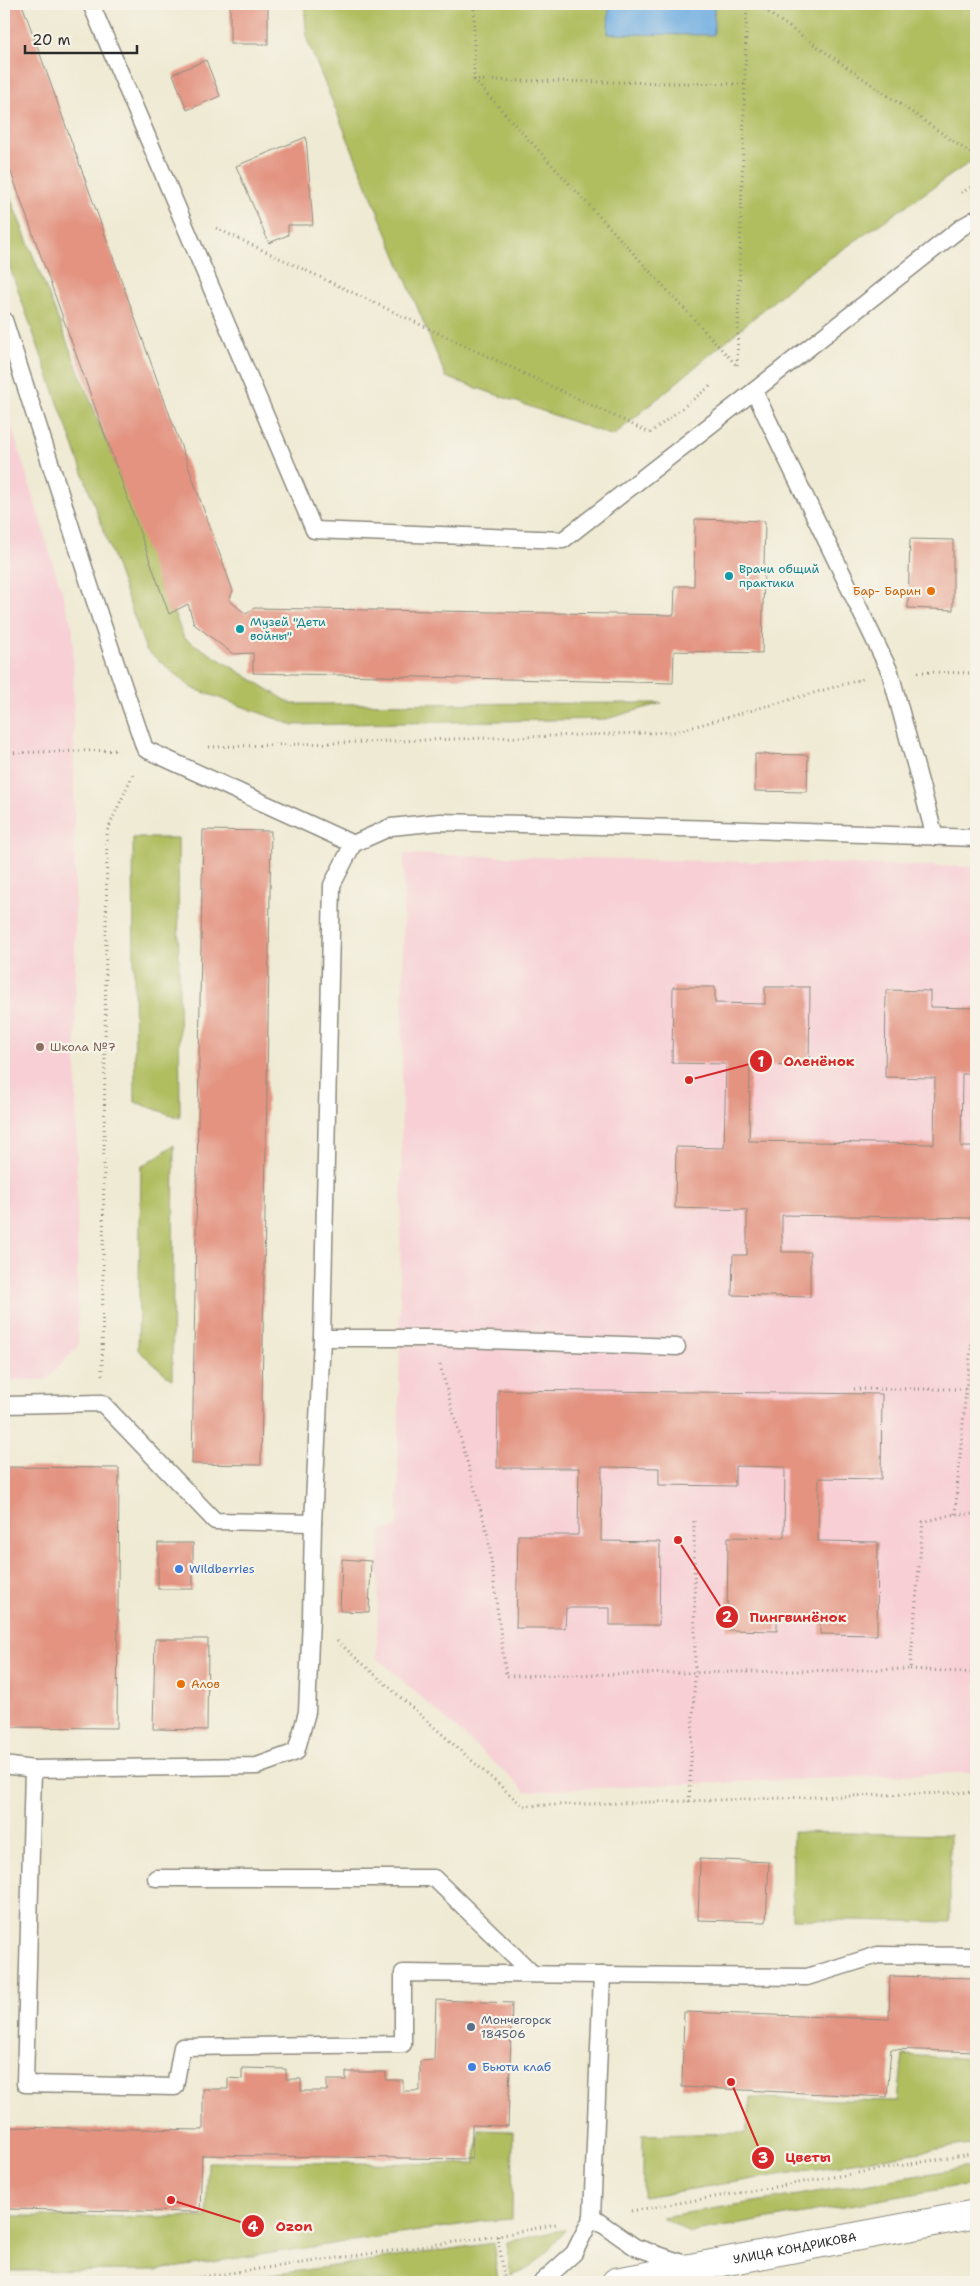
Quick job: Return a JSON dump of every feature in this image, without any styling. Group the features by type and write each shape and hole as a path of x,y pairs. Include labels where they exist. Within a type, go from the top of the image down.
{"main road":[{"name":"УЛИЦА КОНДРИКОВА","path":"616,2282 976,2214"}],"lane":[{"path":"91,4 314,530 563,540 962,227 976,219"},
{"path":"4,320 100,617 145,749 353,844"},
{"path":"754,392 890,672 935,838"},
{"path":"4,1765 33,1769 256,1766 296,1752 307,1712 311,1618 313,1523 322,1338 332,885 353,844 391,828 440,822 976,838"},
{"path":"322,1338 433,1338 677,1346"},
{"path":"4,1405 102,1403 215,1521 313,1523"},
{"path":"33,1769 25,2084 175,2087 182,2047 403,2044 403,1973 807,1977 878,1956 976,1956"},
{"path":"156,1878 434,1878 533,1974"},
{"path":"542,2282 574,2253 592,2217 602,1975"},
{"path":"592,2217 635,2247 695,2268"}],"path":[{"path":"474,4 474,80 737,366"},
{"path":"737,366 747,4"},
{"path":"756,4 976,158"},
{"path":"474,80 745,84"},
{"path":"960,194 976,184"},
{"path":"180,211 650,433 721,378"},
{"path":"729,372 744,360"},
{"path":"205,747 675,732 890,672 976,672"},
{"path":"4,753 145,749 107,831 102,1403"},
{"path":"955,1514 966,1389 976,1309"},
{"path":"433,1338 488,1536 506,1676 910,1669 976,1673"},
{"path":"854,1389 966,1389"},
{"path":"910,1669 923,1522 955,1514 976,1514"},
{"path":"689,1802 695,1674 694,1518"},
{"path":"311,1618 524,1806 976,1792"},
{"path":"498,2236 505,2282"}],"shaded area":[{"name":"Школа №7","path":"4,401 73,629 78,1346 46,1380 4,1380"},
{"path":"404,854 976,867 976,1772 526,1791 377,1658 381,1531 398,1527"}],"green space":[{"path":"304,4 976,4 976,158 801,278 613,436 446,377 307,40"},
{"path":"4,182 184,638 292,704 662,703 606,719 293,725 192,688 146,650 4,251"},
{"path":"133,838 178,838 180,1118 135,1102"},
{"path":"174,1145 172,1380 138,1350 141,1167"},
{"path":"793,1832 950,1835 950,1922 792,1919"},
{"path":"903,2055 976,2059 976,2143 643,2197 643,2135 746,2133 751,2098 898,2101"},
{"path":"479,2130 513,2131 512,2219 486,2221 159,2270 4,2271 4,2216 206,2217 208,2162 475,2164"},
{"path":"976,2166 976,2183 689,2233 662,2217"},
{"path":"566,2229 536,2262 510,2275 507,2242"},
{"path":"493,2243 498,2279 477,2282 222,2282"}],"water":[{"path":"609,4 714,4 714,35 608,34"}],"building":[{"path":"22,4 233,591 229,600 246,614 254,608 674,615 675,586 694,586 695,519 765,521 762,653 674,651 673,683 253,673 253,653 233,654 194,624 188,604 169,614 4,153 4,5"},
{"path":"230,4 268,4 268,44 230,44"},
{"path":"206,60 220,96 187,110 173,74"},
{"path":"306,137 313,225 288,225 288,235 269,243 236,166"},
{"name":"Бар- Барин","path":"910,539 953,540 953,610 908,608"},
{"path":"755,754 808,755 807,792 755,791"},
{"path":"203,830 271,831 261,1465 192,1464"},
{"path":"673,987 715,987 715,1003 765,1004 765,987 810,987 809,1066 750,1065 749,1141 934,1144 935,1078 885,1077 886,990 930,991 930,1007 976,1008 976,1074 962,1074 961,1147 976,1147 976,1218 782,1215 782,1252 810,1252 810,1297 732,1295 733,1255 747,1255 747,1210 675,1208 676,1147 724,1148 726,1064 672,1063"},
{"path":"498,1390 882,1394 881,1479 819,1478 818,1541 878,1542 877,1635 820,1634 820,1616 777,1616 777,1631 727,1630 728,1537 784,1538 785,1467 735,1466 735,1486 659,1485 659,1468 602,1467 601,1541 660,1542 659,1625 610,1625 610,1608 566,1608 565,1628 516,1628 518,1535 578,1535 579,1468 497,1468"},
{"path":"4,1467 119,1468 117,1728 4,1727"},
{"path":"158,1543 193,1543 193,1589 158,1589"},
{"path":"342,1559 371,1561 369,1612 340,1611"},
{"name":"Алов","path":"155,1639 208,1639 207,1730 153,1729"},
{"path":"700,1859 769,1862 766,1922 698,1920"},
{"path":"890,1976 976,1978 976,2052 891,2049 887,2097 682,2087 684,2012 889,2019"},
{"path":"436,2000 512,2003 508,2126 472,2125 472,2159 202,2155 200,2212 4,2209 4,2127 203,2130 203,2089 228,2089 228,2078 242,2079 242,2068 286,2069 286,2079 301,2079 301,2091 327,2091 327,2080 346,2080 346,2072 386,2072 386,2080 403,2080 403,2091 420,2091 420,2061 434,2060"}],"place":[{"name":"Врачи общий практики","path":"729,576"},
{"name":"Бар- Барин","path":"931,591"},
{"name":"Музей \"Дети войны\"","path":"240,629"},
{"name":"Школа №7","path":"40,1047"},
{"name":"Оленёнок","path":"689,1080"},
{"name":"Пингвинёнок","path":"678,1540"},
{"name":"Wildberries","path":"179,1569"},
{"name":"Алов","path":"181,1684"},
{"name":"Мончегорск 184506","path":"471,2027"},
{"name":"Бьюти клаб","path":"472,2067"},
{"name":"Цветы","path":"731,2082"},
{"name":"Ozon","path":"171,2200"}]}
